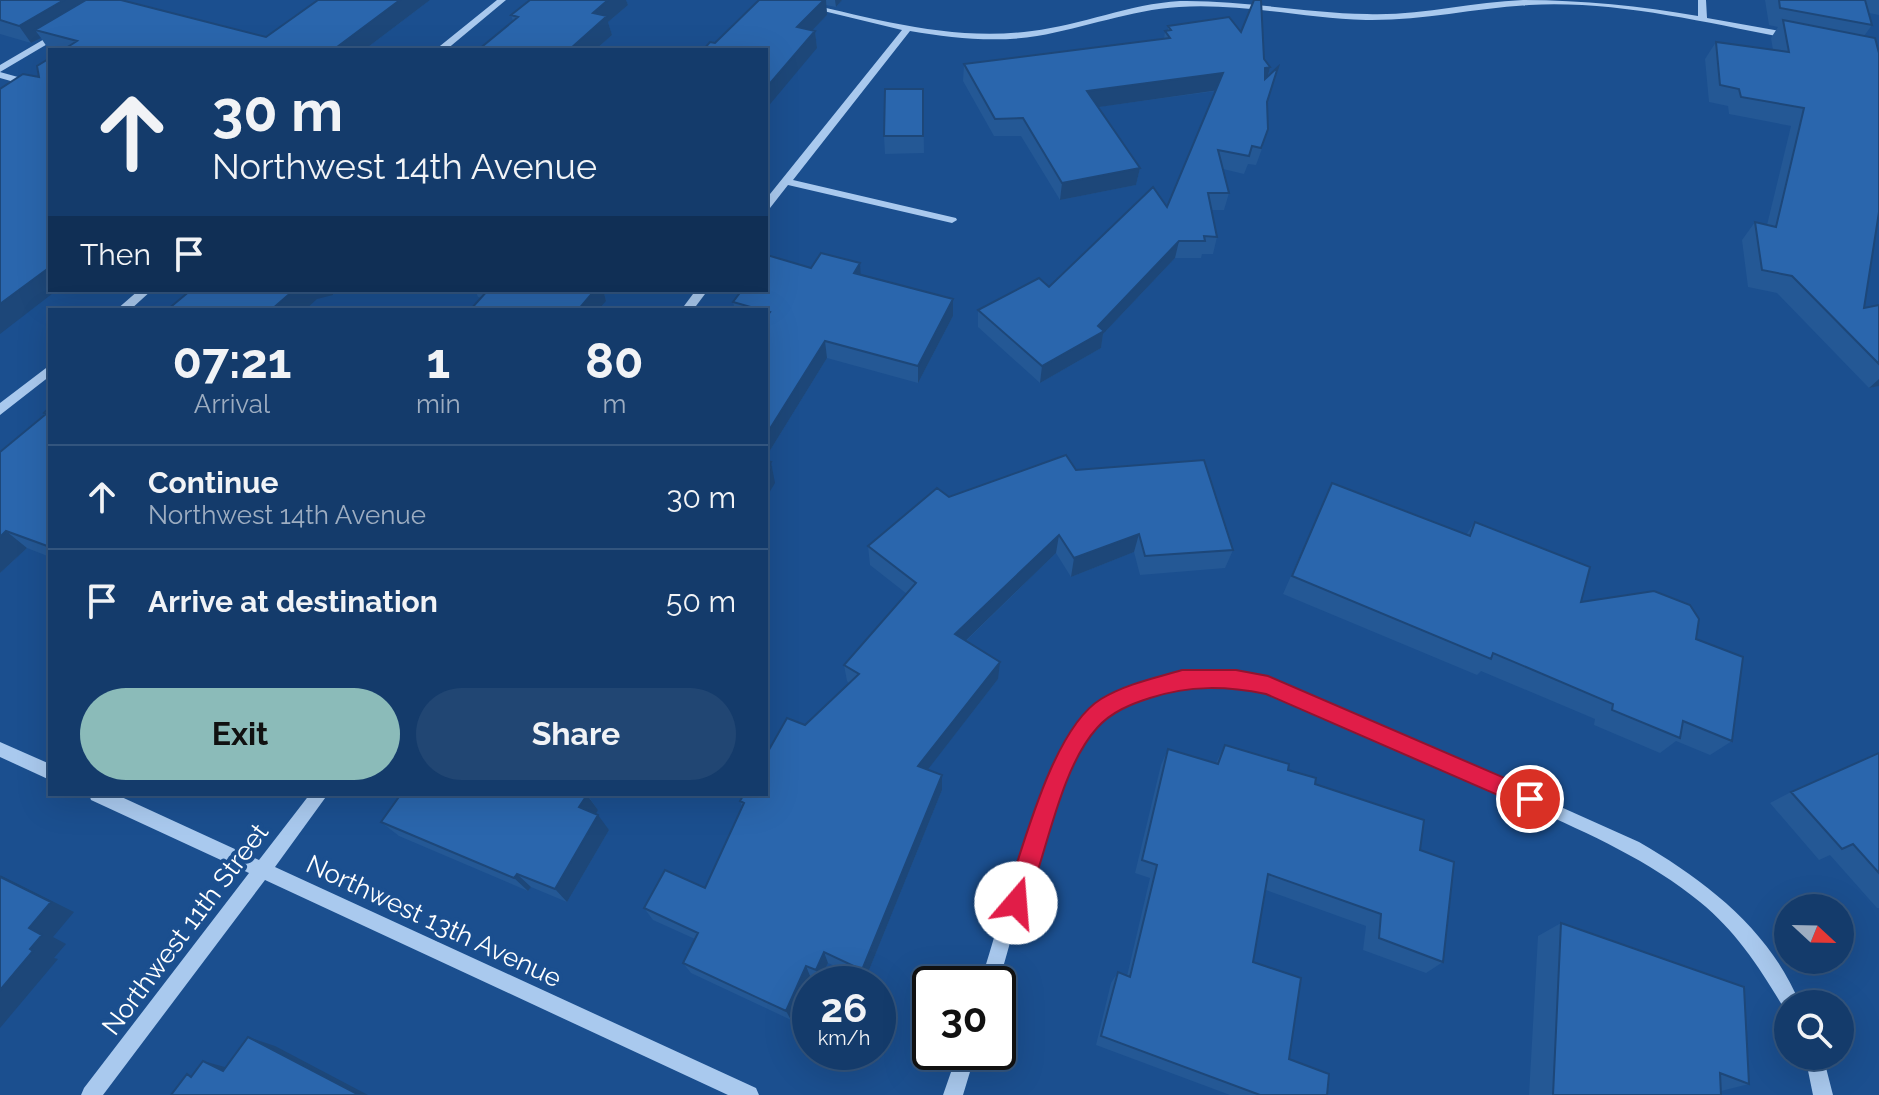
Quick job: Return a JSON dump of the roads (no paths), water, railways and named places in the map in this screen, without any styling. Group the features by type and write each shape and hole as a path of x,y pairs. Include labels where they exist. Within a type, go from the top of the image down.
{"street":[{"path":"442,48 502,0"},
{"path":"782,0 908,28 967,35 1016,35 1143,7 1178,4 1216,3 1364,17 1445,14 1530,2 1625,7 1810,39"},
{"path":"1332,0 1335,14"},
{"path":"1702,0 1702,20"},
{"path":"0,69 71,28"},
{"path":"768,203 908,28"},
{"path":"0,75 48,88"},
{"path":"785,181 952,220"},
{"path":"124,308 144,292"},
{"path":"0,410 48,371"},
{"path":"995,966 1042,822 1072,746 1098,714 1131,695 1182,678 1208,677 1268,685 1297,696 1638,847 1718,903 1767,962 1783,990"},
{"path":"0,749 48,771"},
{"name":"Northwest 13th Avenue","path":"101,796 749,1095"},
{"name":"Northwest 11th Street","path":"91,1095 318,796"},
{"path":"953,1095 961,1070"},
{"path":"1817,1070 1823,1095"}]}
